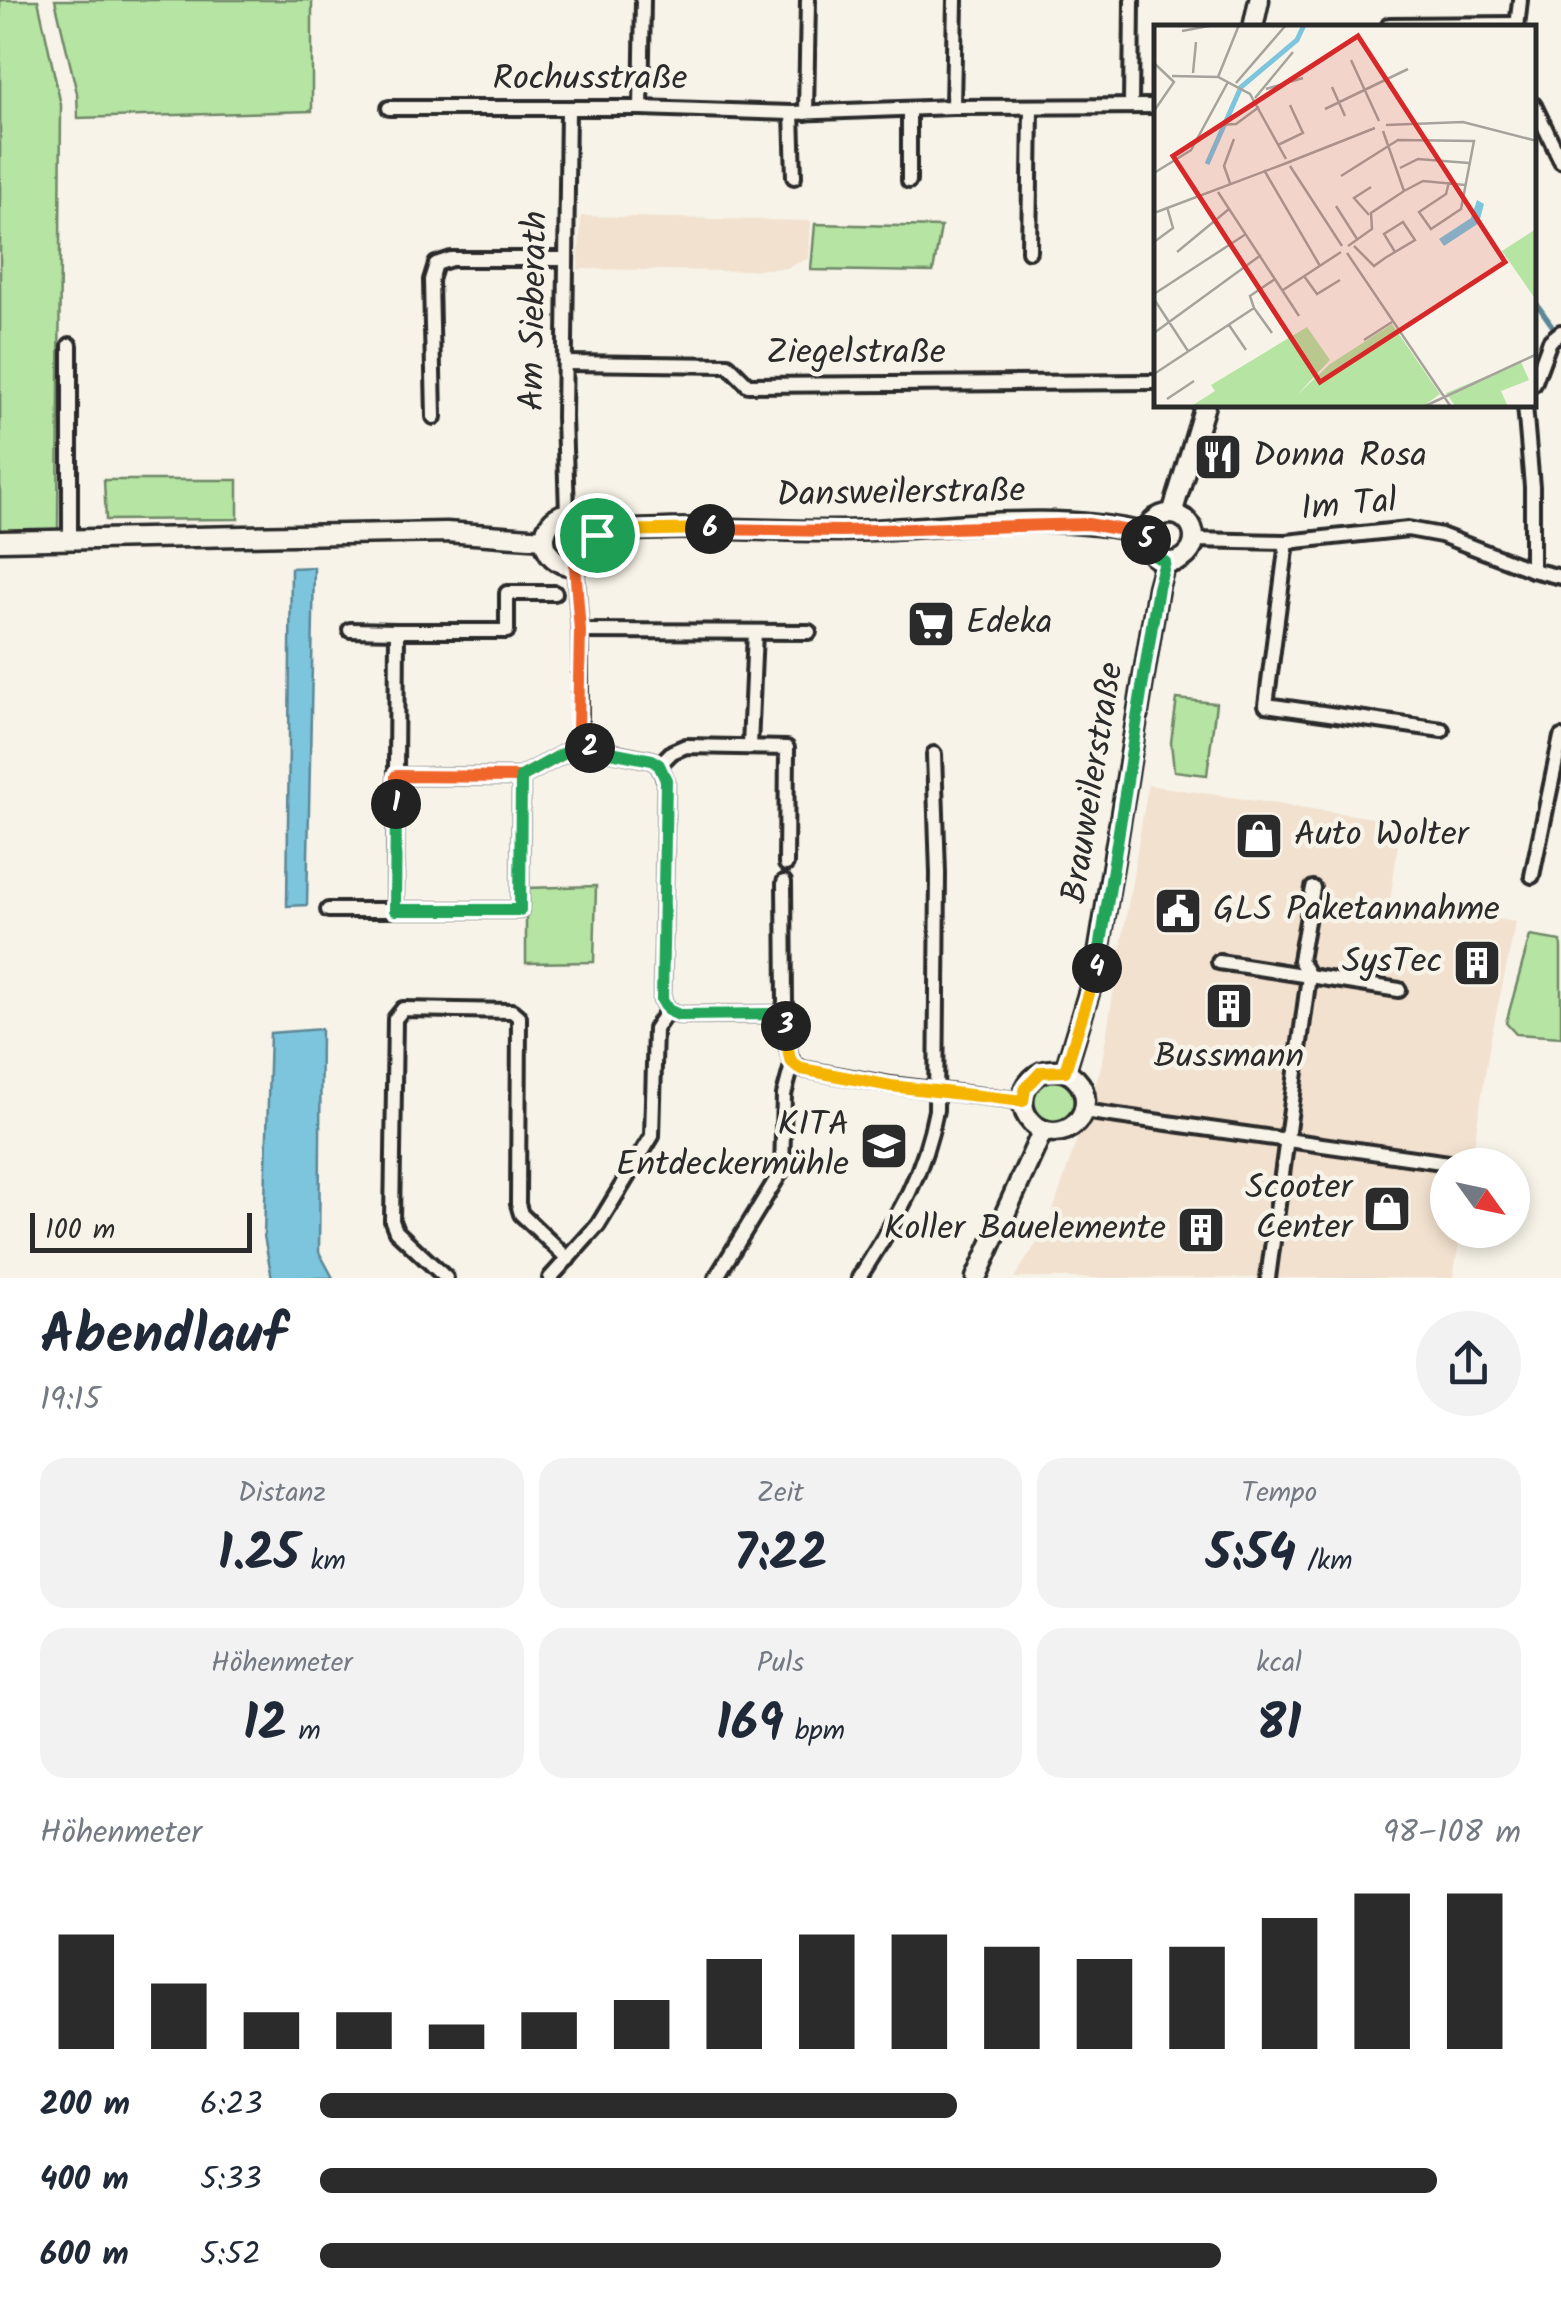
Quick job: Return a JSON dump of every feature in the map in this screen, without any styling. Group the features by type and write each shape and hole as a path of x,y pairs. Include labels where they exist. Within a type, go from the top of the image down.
{"main road":[{"path":"1254,25 1258,0"},
{"path":"1172,514 1204,408"},
{"path":"567,513 589,521 597,535 590,558 575,566 554,560 544,539 548,525 567,513"},
{"path":"1172,514 1186,520 1194,540 1181,559 1165,562 1148,548 1146,534 1153,521 1172,514"},
{"name":"Dansweilerstraße","path":"597,535 674,529 841,531 1044,524 1098,525 1146,534"},
{"path":"0,541 446,532 544,539"},
{"name":"Brauweilerstraße","path":"1065,1071 1096,969 1165,562"},
{"path":"1065,1071 1080,1083 1084,1111 1067,1129 1043,1130 1026,1116 1025,1089 1041,1072 1065,1071"},
{"path":"976,1278 1043,1130"}],"street":[{"path":"641,108 643,0"},
{"path":"794,177 808,0"},
{"path":"952,107 955,0"},
{"path":"1131,106 1132,0"},
{"path":"1516,25 1520,0"},
{"name":"Rochusstraße","path":"388,108 641,108 799,113 1154,106"},
{"path":"1029,250 1031,108"},
{"path":"909,109 909,181"},
{"path":"1536,109 1561,160"},
{"name":"Am Sieberath","path":"567,513 568,110"},
{"path":"434,417 432,280 436,264 451,259 566,259"},
{"path":"1536,380 1556,336"},
{"path":"70,345 70,538"},
{"name":"Ziegelstraße","path":"566,363 728,364 748,385 1154,382"},
{"path":"1525,408 1532,487 1532,570"},
{"name":"Im Tal","path":"1194,540 1286,542 1408,529 1474,546 1532,570 1561,576"},
{"path":"1286,542 1266,706 1442,730"},
{"path":"575,566 580,631 578,730 583,743 645,758 659,765 666,780 662,1000 668,1010 679,1015 773,1014 788,1030 788,1060 792,1066 938,1092 1023,1101"},
{"path":"350,630 507,631 507,593 555,593"},
{"path":"395,910 397,631"},
{"path":"580,631 809,632"},
{"path":"750,746 755,632"},
{"path":"1532,876 1561,736"},
{"path":"396,776 521,777 583,743"},
{"path":"659,765 672,752 686,746 787,748 786,864"},
{"path":"859,1278 917,1182 930,1143 938,1092 934,754"},
{"path":"328,910 520,910 521,777"},
{"path":"781,1019 785,1002 784,882"},
{"path":"1268,1278 1310,976 1300,960 1313,888"},
{"path":"1219,962 1399,990"},
{"path":"446,1278 396,1231 392,1220 395,1019 403,1010 512,1011 519,1017 518,1204 521,1214 568,1260"},
{"path":"550,1278 598,1225 652,1136 656,1029 668,1010"},
{"path":"716,1278 782,1170 784,1095 792,1066"},
{"path":"1084,1111 1430,1160"}],"shaded area":[{"path":"581,216 811,221 809,258 787,268 726,271 578,269"},
{"path":"1148,785 1401,822 1390,902 1516,922 1490,1042 1474,1148 1430,1148 1430,1248 1458,1248 1453,1278 1014,1278 1048,1226 1101,1067"}],"green space":[{"path":"0,0 38,0 61,105 58,531 0,533"},
{"path":"55,0 312,0 312,111 78,118 77,93"},
{"path":"815,224 941,227 933,272 811,270"},
{"path":"104,480 238,480 238,519 106,520"},
{"path":"1177,699 1216,703 1207,775 1174,771 1171,742"},
{"path":"596,886 594,962 526,963 526,888"},
{"path":"1530,936 1561,941 1561,1037 1516,1034 1506,1023"},
{"path":"1053,1076 1070,1083 1077,1100 1070,1117 1053,1124 1036,1117 1029,1100 1036,1083"}],"water":[{"path":"314,567 307,905 287,906 291,568"},
{"path":"321,1029 319,1252 333,1278 272,1278 264,1236 270,1033"}],"waterway":[{"path":"1536,303 1558,334"}],"place":[{"name":"Donna Rosa","path":"1218,457"},
{"name":"Edeka","path":"931,624"},
{"name":"Auto Wolter","path":"1259,836"},
{"name":"GLS Paketannahme","path":"1178,911"},
{"name":"SysTec","path":"1477,963"},
{"name":"Bussmann","path":"1229,1006"},
{"name":"KITA Entdeckermühle","path":"884,1146"},
{"name":"Scooter Center","path":"1387,1209"},
{"name":"Koller Bauelemente","path":"1201,1230"}],"route":[{"path":"597,535 590,558 575,566 580,631 578,730 583,743 521,777 396,776 395,910 520,910 521,777 583,743 652,760 666,780 662,1000 668,1010 679,1015 773,1014 788,1030 788,1060 792,1066 891,1086 1023,1101 1025,1089 1041,1072 1065,1071 1096,969 1165,562 1152,554 1146,534 1098,525 1044,524 841,531 674,529 597,535"}]}
